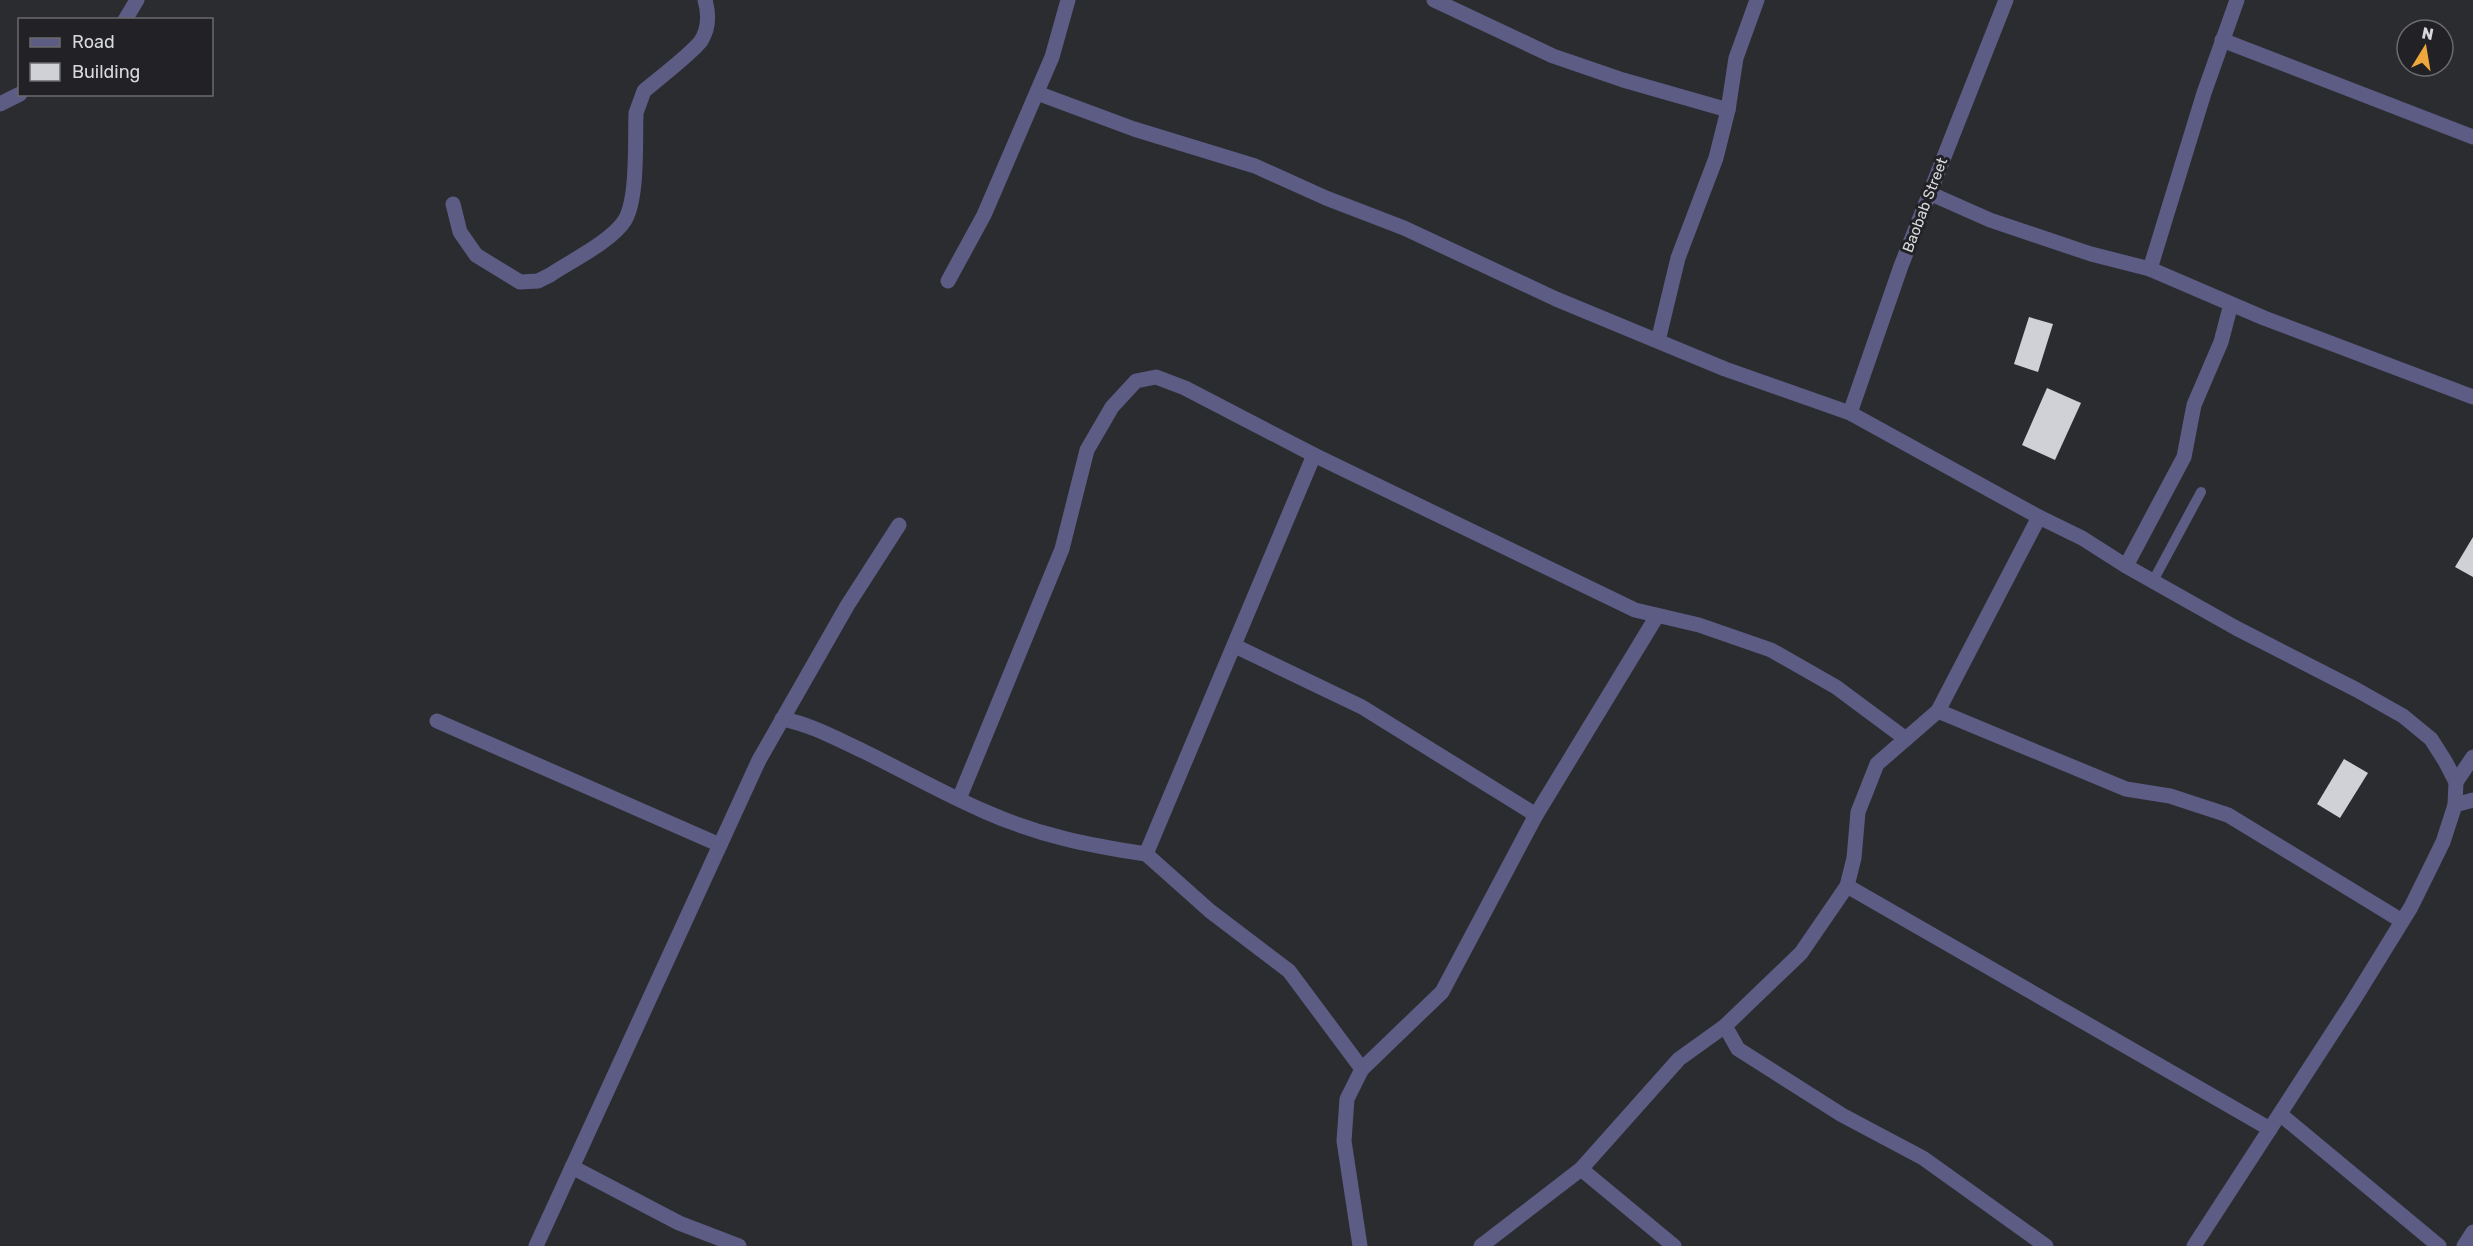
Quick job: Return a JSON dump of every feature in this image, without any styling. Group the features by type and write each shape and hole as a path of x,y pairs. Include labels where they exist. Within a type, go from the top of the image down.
{"street":[{"path":"126,18 137,0"},
{"path":"453,204 460,232 476,255 520,282 538,281 550,275 613,233 625,221 632,206 636,113 639,100 644,91 700,41 707,26 709,13 705,0"},
{"path":"948,281 984,216 1037,93 1052,57 1068,0"},
{"path":"1434,0 1552,56 1623,80 1728,110"},
{"path":"1658,341 1678,258 1716,158 1728,110 1736,57 1757,0"},
{"name":"Baobab Street","path":"1850,413 1901,266 2006,0"},
{"path":"2150,269 2222,40 2237,0"},
{"path":"2222,40 2473,138"},
{"path":"1037,93 1134,129 1255,166 1326,198 1404,228 1556,299 1725,369 1850,413 2039,517 2082,538 2153,581 2403,716 2431,739 2456,783 2455,806 2443,842 2402,921 2194,1246"},
{"path":"0,104 18,95"},
{"path":"1929,194 1990,220 2091,254 2150,269 2231,304 2473,397"},
{"path":"2126,566 2184,457 2194,405 2221,342 2231,304"},
{"path":"959,799 1062,549 1088,450 1112,407 1136,381 1156,377 1185,388 1314,455 1635,610 1699,625 1771,650 1836,687 1906,739"},
{"path":"1146,854 1314,455"},
{"path":"1481,1246 1581,1169 1679,1059 1725,1026 1801,953 1847,886 1854,858 1858,812 1877,764 1938,711 2039,517"},
{"path":"536,1246 759,760 847,606 900,525"},
{"path":"1360,1246 1344,1141 1347,1100 1362,1069 1442,992 1536,815 1657,616"},
{"path":"1235,646 1362,707 1536,815"},
{"path":"1938,711 2126,789 2170,796 2228,815 2402,921"},
{"path":"782,718 797,721 959,799 1038,833 1080,844 1146,854 1210,911 1288,971 1362,1069"},
{"path":"437,721 720,845"},
{"path":"2456,783 2473,757"},
{"path":"2455,806 2473,800"},
{"path":"1847,886 2270,1129"},
{"path":"1725,1026 1738,1049 1842,1115 1923,1158 2046,1246"},
{"path":"2280,1114 2439,1246"},
{"path":"572,1167 680,1223 740,1246"},
{"path":"1581,1169 1674,1246"},
{"path":"2464,1246 2473,1232"}],"lane":[{"path":"2153,581 2201,492"}],"building":[{"path":"2029,317 2053,324 2038,372 2014,364"},
{"path":"2047,388 2081,403 2055,460 2022,445"},
{"path":"2473,537 2473,577 2455,567"},
{"path":"2344,759 2368,773 2340,818 2317,804"}]}
